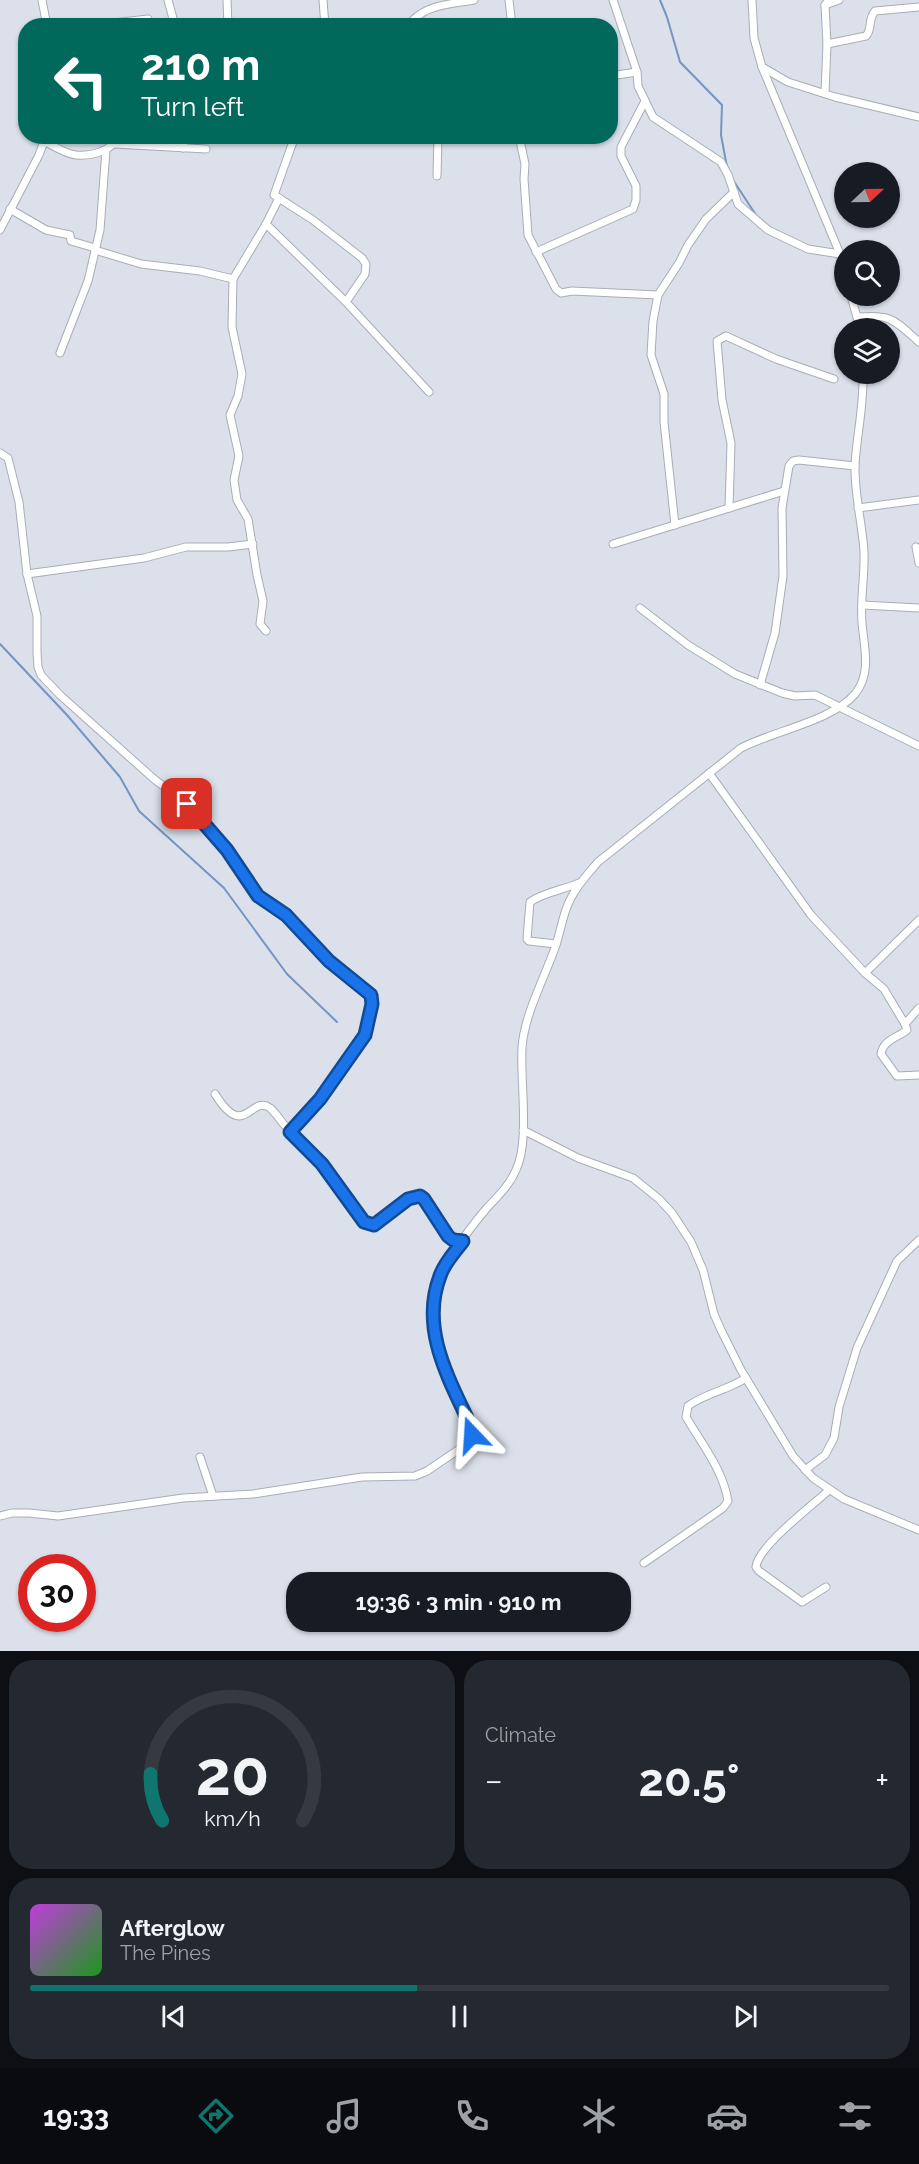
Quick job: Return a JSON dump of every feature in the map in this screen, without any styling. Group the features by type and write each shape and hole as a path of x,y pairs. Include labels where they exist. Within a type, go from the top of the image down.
{"street":[{"path":"42,0 45,18"},
{"path":"168,0 173,18"},
{"path":"227,0 228,18"},
{"path":"323,0 324,18"},
{"path":"415,18 430,8 474,0"},
{"path":"509,0 511,18"},
{"path":"613,0 637,72 638,86 653,117 721,162 729,175 738,204 768,230 808,249 834,253"},
{"path":"752,0 754,38 762,67 834,240"},
{"path":"825,93 827,3 838,0"},
{"path":"826,44 866,36 870,32 870,18 875,11 919,8"},
{"path":"762,67 788,82 919,117"},
{"path":"618,75 637,72"},
{"path":"536,252 633,209 636,200 636,186 621,156 621,147 645,101"},
{"path":"0,230 42,144"},
{"path":"55,144 76,155 106,150 113,144"},
{"path":"150,144 206,149"},
{"path":"183,148 184,144"},
{"path":"292,144 274,195 332,234 362,258 366,264 365,274 346,302"},
{"path":"437,176 438,144"},
{"path":"521,144 525,164 528,235 556,288 561,293 572,291 658,295"},
{"path":"60,353 88,281 100,230 106,150"},
{"path":"675,525 664,422 664,394 651,355 653,321 658,295 706,219 734,192"},
{"path":"266,631 260,624 263,601 256,575 248,519 237,500 234,480 239,456 230,415 238,396 242,374 232,327 232,279 266,224 279,198"},
{"path":"10,209 46,230 70,235 71,241 141,264 232,279"},
{"path":"266,224 346,302 429,392"},
{"path":"854,306 858,317 884,316 894,320 919,342"},
{"path":"729,508 731,443 722,400 717,341 726,336 776,359 834,379"},
{"path":"0,1516 20,1513 58,1516 213,1496 253,1494 362,1477 415,1476 427,1471 470,1439 473,1431 437,1347 433,1301 440,1275 486,1210 506,1189 517,1169 521,1156 523,1130 523,1039 569,901 579,883 598,862 741,748 758,739 840,707 858,691 865,674 862,605 864,551 855,465 864,384"},
{"path":"0,453 8,458 19,502 27,574 37,616 38,667 41,675 60,695 154,779 187,804 227,850 258,896 286,915 329,961 371,995 372,1004 365,1035 320,1099 290,1132"},
{"path":"760,685 775,633 783,576 784,491 789,466 793,461 855,465"},
{"path":"613,544 784,491"},
{"path":"858,508 919,500"},
{"path":"27,574 144,558 186,547 228,547 253,544"},
{"path":"916,547 919,562"},
{"path":"862,605 919,608"},
{"path":"640,608 688,645 735,674 795,696 815,695 919,746"},
{"path":"709,773 811,915 865,973 885,989 907,1029 886,1042 881,1054 897,1076 919,1075"},
{"path":"556,944 527,939 531,902 537,897 564,890 579,883"},
{"path":"865,973 919,920"},
{"path":"905,1024 919,1008"},
{"path":"215,1094 230,1114 238,1117 258,1106 266,1106 275,1113 290,1132 322,1164 364,1222 374,1225 408,1199 420,1196 448,1236 453,1240 463,1241"},
{"path":"523,1130 578,1158 633,1178 672,1213 691,1242 703,1270 714,1314 746,1378 786,1445 805,1470 829,1490 864,1508 919,1530"},
{"path":"805,1470 825,1455 834,1438 839,1407 857,1348 897,1261 919,1240"},
{"path":"644,1563 723,1508 728,1501 727,1493 708,1452 686,1418 688,1406 700,1398 746,1378"},
{"path":"200,1457 213,1496"},
{"path":"826,1587 802,1602 759,1571 756,1561 775,1539 829,1490"}],"waterway":[{"path":"660,0 680,62 722,105 721,135 727,167"},
{"path":"733,180 756,215"},
{"path":"0,644 67,715 120,777 139,811 224,888 287,974 337,1022"}],"route":[{"path":"187,804 227,850 258,896 286,915 329,961 371,995 372,1004 365,1035 320,1099 290,1132 322,1164 364,1222 374,1225 408,1199 420,1196 448,1236 453,1240 463,1241 440,1275 433,1301 433,1316 437,1347 473,1431 472,1435"}]}
